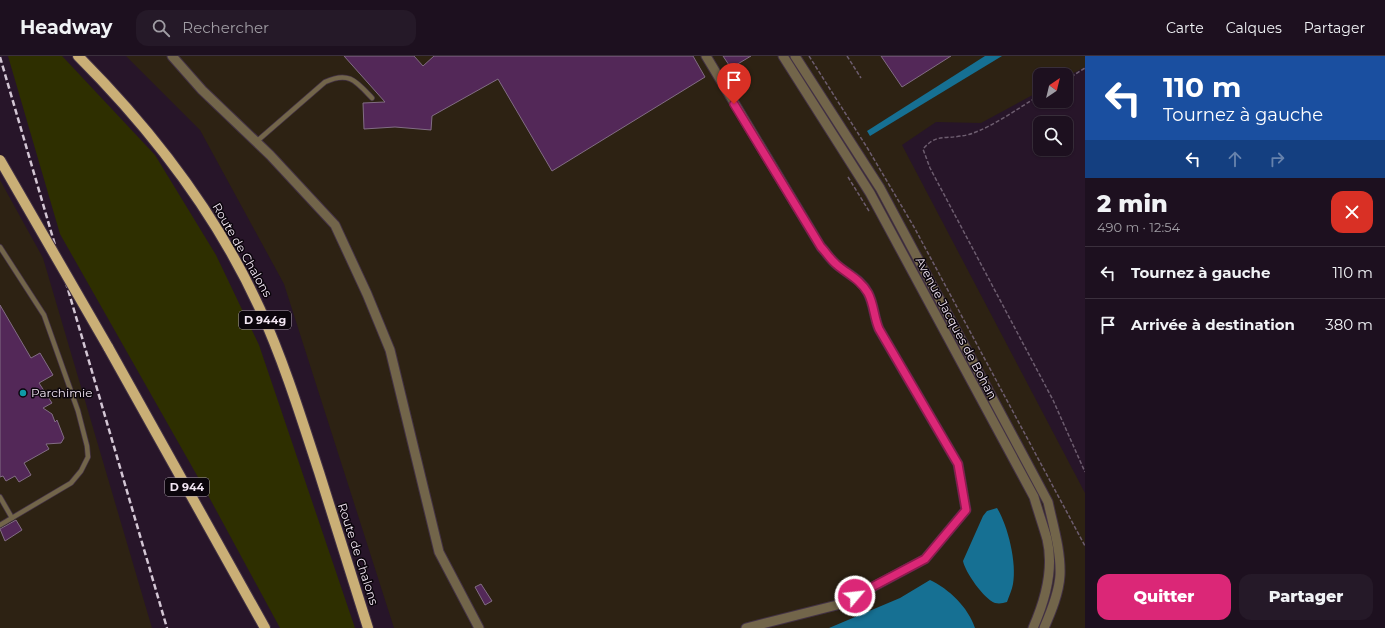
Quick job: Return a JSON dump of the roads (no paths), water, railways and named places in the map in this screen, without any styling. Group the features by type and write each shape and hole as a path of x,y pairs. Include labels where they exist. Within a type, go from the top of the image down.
{"main road":[{"name":"Route de Chalons","path":"78,56 118,97 182,176 209,217 259,308 280,356 299,410 368,628"},
{"name":"D 944","path":"0,160 108,347 265,628"}],"street":[{"path":"172,56 202,90 256,142 335,226 367,294 390,350 439,552 479,628"},
{"path":"706,56 821,247 835,263 856,278 868,292 871,298 874,320 958,464 966,510 925,559 841,604 746,628"},
{"name":"Avenue Jacques de Bohan","path":"783,56 870,193 1034,497 1047,540 1049,580 1039,614 1033,628"},
{"name":"Avenue Jacques de Bohan","path":"795,56 880,188 1048,502 1057,539 1060,575 1052,609 1044,628"}],"lane":[{"path":"256,142 325,82 335,77 347,76 351,78 357,82 372,98"},
{"path":"0,247 44,315 78,411 87,446 88,457 81,471 71,483 0,526"},
{"path":"0,497 12,518"}],"water":[{"path":"985,56 1002,56 870,136 867,131"},
{"path":"997,508 1008,534 1014,566 1013,584 1007,602 1000,603 995,603 981,591 967,572 963,561 983,516 987,511"},
{"path":"930,580 944,588 963,606 975,628 829,628 900,598"}],"railway":[{"path":"0,57 167,628"}],"place":[{"name":"Parchimie","path":"23,393"}]}
